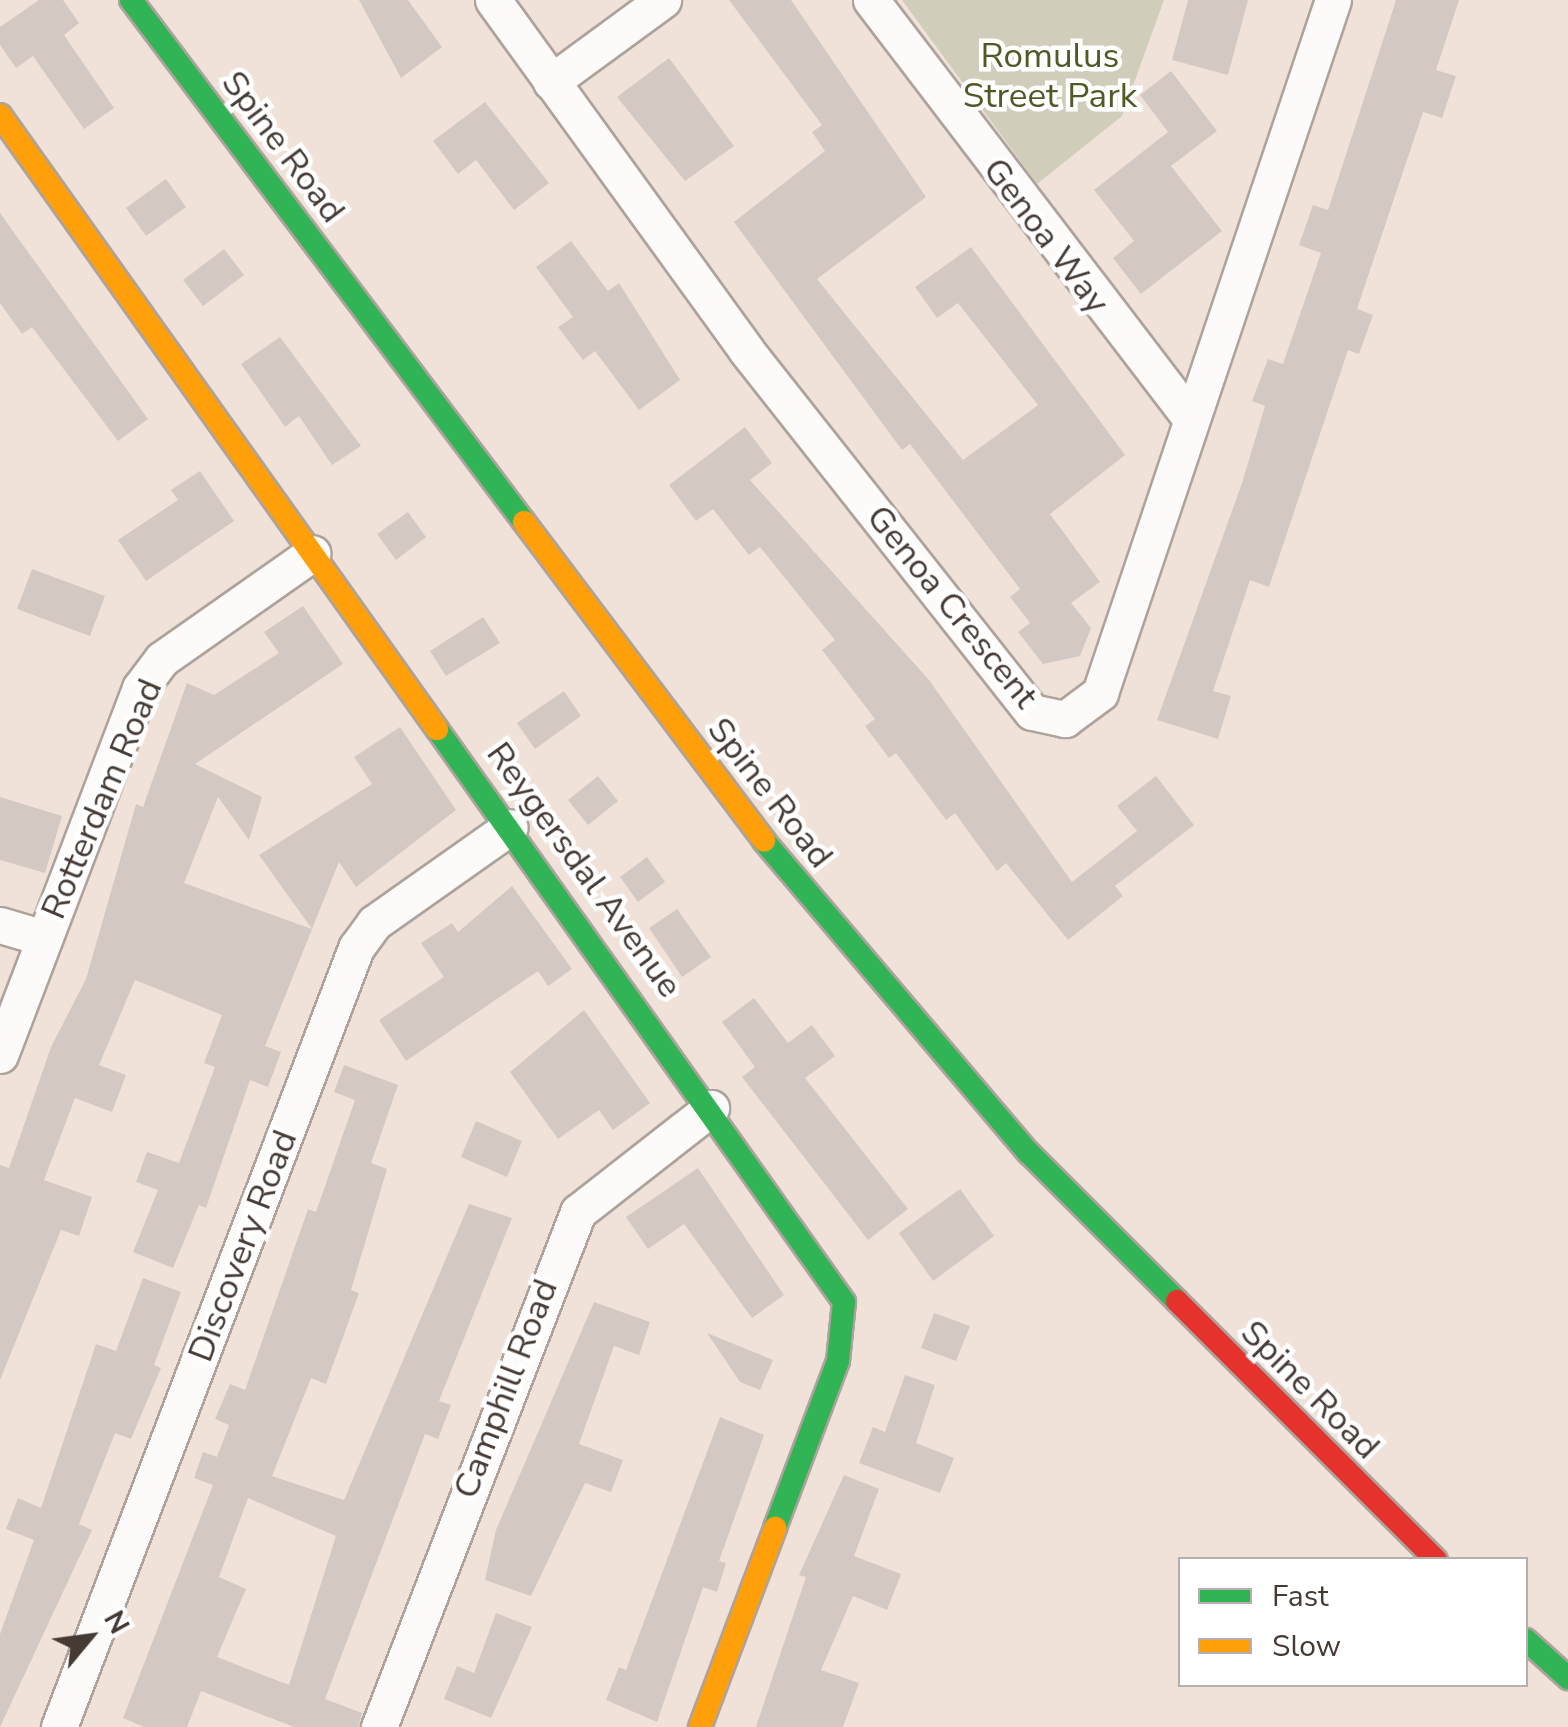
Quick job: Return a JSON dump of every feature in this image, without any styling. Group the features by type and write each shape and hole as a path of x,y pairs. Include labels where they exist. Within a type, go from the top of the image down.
{"main road":[{"name":"Spine Road","path":"130,0 814,909 1029,1154 1433,1557"},
{"name":"Reygersdal Avenue","path":"0,114 823,1264 846,1316 838,1361 700,1727"},
{"path":"1528,1642 1568,1678"}],"street":[{"name":"Genoa Crescent","path":"493,0 746,350 1032,712 1064,719 1100,693 1333,0"},
{"path":"551,82 662,0"},
{"name":"Genoa Way","path":"871,0 1191,419"},
{"name":"Rotterdam Road","path":"0,1055 140,688 162,659 313,553"},
{"name":"Discovery Road","path":"59,1727 356,948 374,923 510,826"},
{"path":"0,925 44,938"},
{"name":"Camphill Road","path":"379,1727 578,1212 711,1108"}],"green space":[{"name":"Romulus Street Park","path":"902,0 1164,0 1122,116 1037,184"}],"building":[{"path":"39,0 63,0 79,23 64,35 114,108 84,129 33,56 16,68 0,45 0,27"},
{"path":"359,0 408,0 442,47 401,78"},
{"path":"729,0 791,0 926,197 817,279 963,460 1038,405 958,303 937,318 915,287 971,247 1125,455 1050,514 1100,582 1071,603 1091,628 1080,656 1043,664 1018,632 1030,623 1010,597 1020,589 910,444 902,450 734,222 825,151 812,132 822,125"},
{"path":"1188,0 1248,0 1228,75 1172,60"},
{"path":"1396,0 1459,0 1436,70 1456,76 1442,118 1423,112 1357,309 1373,315 1359,354 1348,350 1269,587 1250,580 1213,691 1231,696 1218,739 1157,720 1242,483 1265,406 1252,401 1268,359 1283,364 1321,253 1299,245 1313,205 1328,210"},
{"path":"669,58 734,146 685,181 617,97"},
{"path":"1171,71 1217,131 1171,166 1222,231 1141,294 1113,258 1134,241 1094,190 1168,132 1140,95"},
{"path":"485,102 549,183 514,210 476,160 458,174 433,141"},
{"path":"166,179 186,207 146,236 126,208"},
{"path":"0,213 148,419 118,441 32,327 22,334 0,303"},
{"path":"571,241 608,291 619,283 680,380 639,410 595,351 583,360 558,327 573,317 536,267"},
{"path":"224,249 244,275 203,306 183,280"},
{"path":"280,337 361,446 332,465 299,416 285,427 241,364"},
{"path":"745,427 772,463 750,480 929,680 1072,882 1137,831 1117,806 1156,776 1194,825 1115,886 1123,896 1068,940 1006,863 997,871 955,813 946,820 896,753 889,758 865,726 875,719 822,650 835,640 760,547 749,555 713,509 696,521 669,485"},
{"path":"200,471 234,521 146,581 118,540 178,500 171,490"},
{"path":"408,512 426,537 396,560 377,534"},
{"path":"32,569 105,596 90,636 17,609"},
{"path":"303,606 343,664 195,764 262,797 249,840 218,797 184,883 312,929 259,855 372,784 354,757 400,727 456,810 356,887 339,862 265,1046 281,1052 268,1087 250,1080 206,1208 199,1205 173,1268 133,1252 158,1190 136,1182 147,1152 179,1163 215,1067 204,1063 222,1015 135,980 99,1065 126,1075 112,1112 75,1098 44,1180 92,1197 79,1236 61,1230 0,1380 0,1165 9,1168 51,1047 86,979 136,804 143,807 187,683 214,695 279,653 264,632"},
{"path":"483,617 500,643 446,676 430,651"},
{"path":"564,691 581,716 535,749 517,723"},
{"path":"598,776 618,801 588,825 568,800"},
{"path":"0,797 62,816 45,873 0,860"},
{"path":"647,857 665,882 638,902 620,877"},
{"path":"512,886 572,969 548,986 538,971 406,1061 379,1020 444,977 421,943 452,923 458,932"},
{"path":"677,909 711,957 682,977 649,928"},
{"path":"754,998 788,1043 812,1025 835,1056 805,1078 908,1209 868,1240 742,1077 755,1067 722,1022"},
{"path":"584,1010 650,1103 613,1130 599,1110 558,1139 510,1072"},
{"path":"344,1065 398,1085 371,1163 387,1169 351,1290 359,1293 326,1384 311,1378 272,1476 344,1500 469,1204 512,1218 439,1401 451,1405 438,1439 425,1434 325,1699 362,1713 358,1727 294,1727 201,1691 187,1727 144,1727 123,1718 213,1485 194,1478 203,1452 217,1457 229,1425 215,1419 230,1384 245,1390 308,1209 316,1212 355,1100 334,1092","holes":["248,1498 336,1536 289,1685 217,1657 246,1589 219,1577"]},
{"path":"476,1121 522,1141 507,1177 461,1157"},
{"path":"698,1168 784,1295 752,1318 684,1224 648,1249 626,1217"},
{"path":"960,1189 994,1236 933,1281 899,1233"},
{"path":"143,1278 181,1292 154,1365 161,1368 131,1439 115,1433 79,1524 92,1530 0,1727 0,1634 34,1540 6,1529 18,1498 41,1508 96,1344 116,1351"},
{"path":"594,1302 650,1322 639,1355 614,1346 579,1444 623,1460 611,1492 585,1483 531,1596 485,1580 496,1530"},
{"path":"934,1313 970,1326 956,1361 921,1348"},
{"path":"707,1333 773,1360 760,1390 740,1382"},
{"path":"905,1375 935,1385 916,1443 954,1458 940,1493 859,1463 873,1427 885,1432"},
{"path":"720,1417 764,1435 719,1561 726,1563 717,1592 703,1587 657,1722 606,1700 619,1667 626,1670"},
{"path":"844,1475 879,1489 854,1556 901,1574 887,1610 853,1596 821,1670 859,1683 843,1727 756,1727 806,1577 799,1575"},
{"path":"496,1613 532,1627 491,1718 444,1699 457,1666 474,1673"}],"traffic: fast":[{"path":"131,0 524,522"},
{"path":"437,729 844,1302 838,1361 775,1528"},
{"path":"764,841 1029,1153 1177,1301"},
{"path":"1528,1642 1568,1678"}],"traffic: slow":[{"path":"0,115 437,729"},
{"path":"524,522 764,841"},
{"path":"700,1727 775,1528"}],"traffic: jam":[{"path":"1177,1301 1433,1557"}]}
